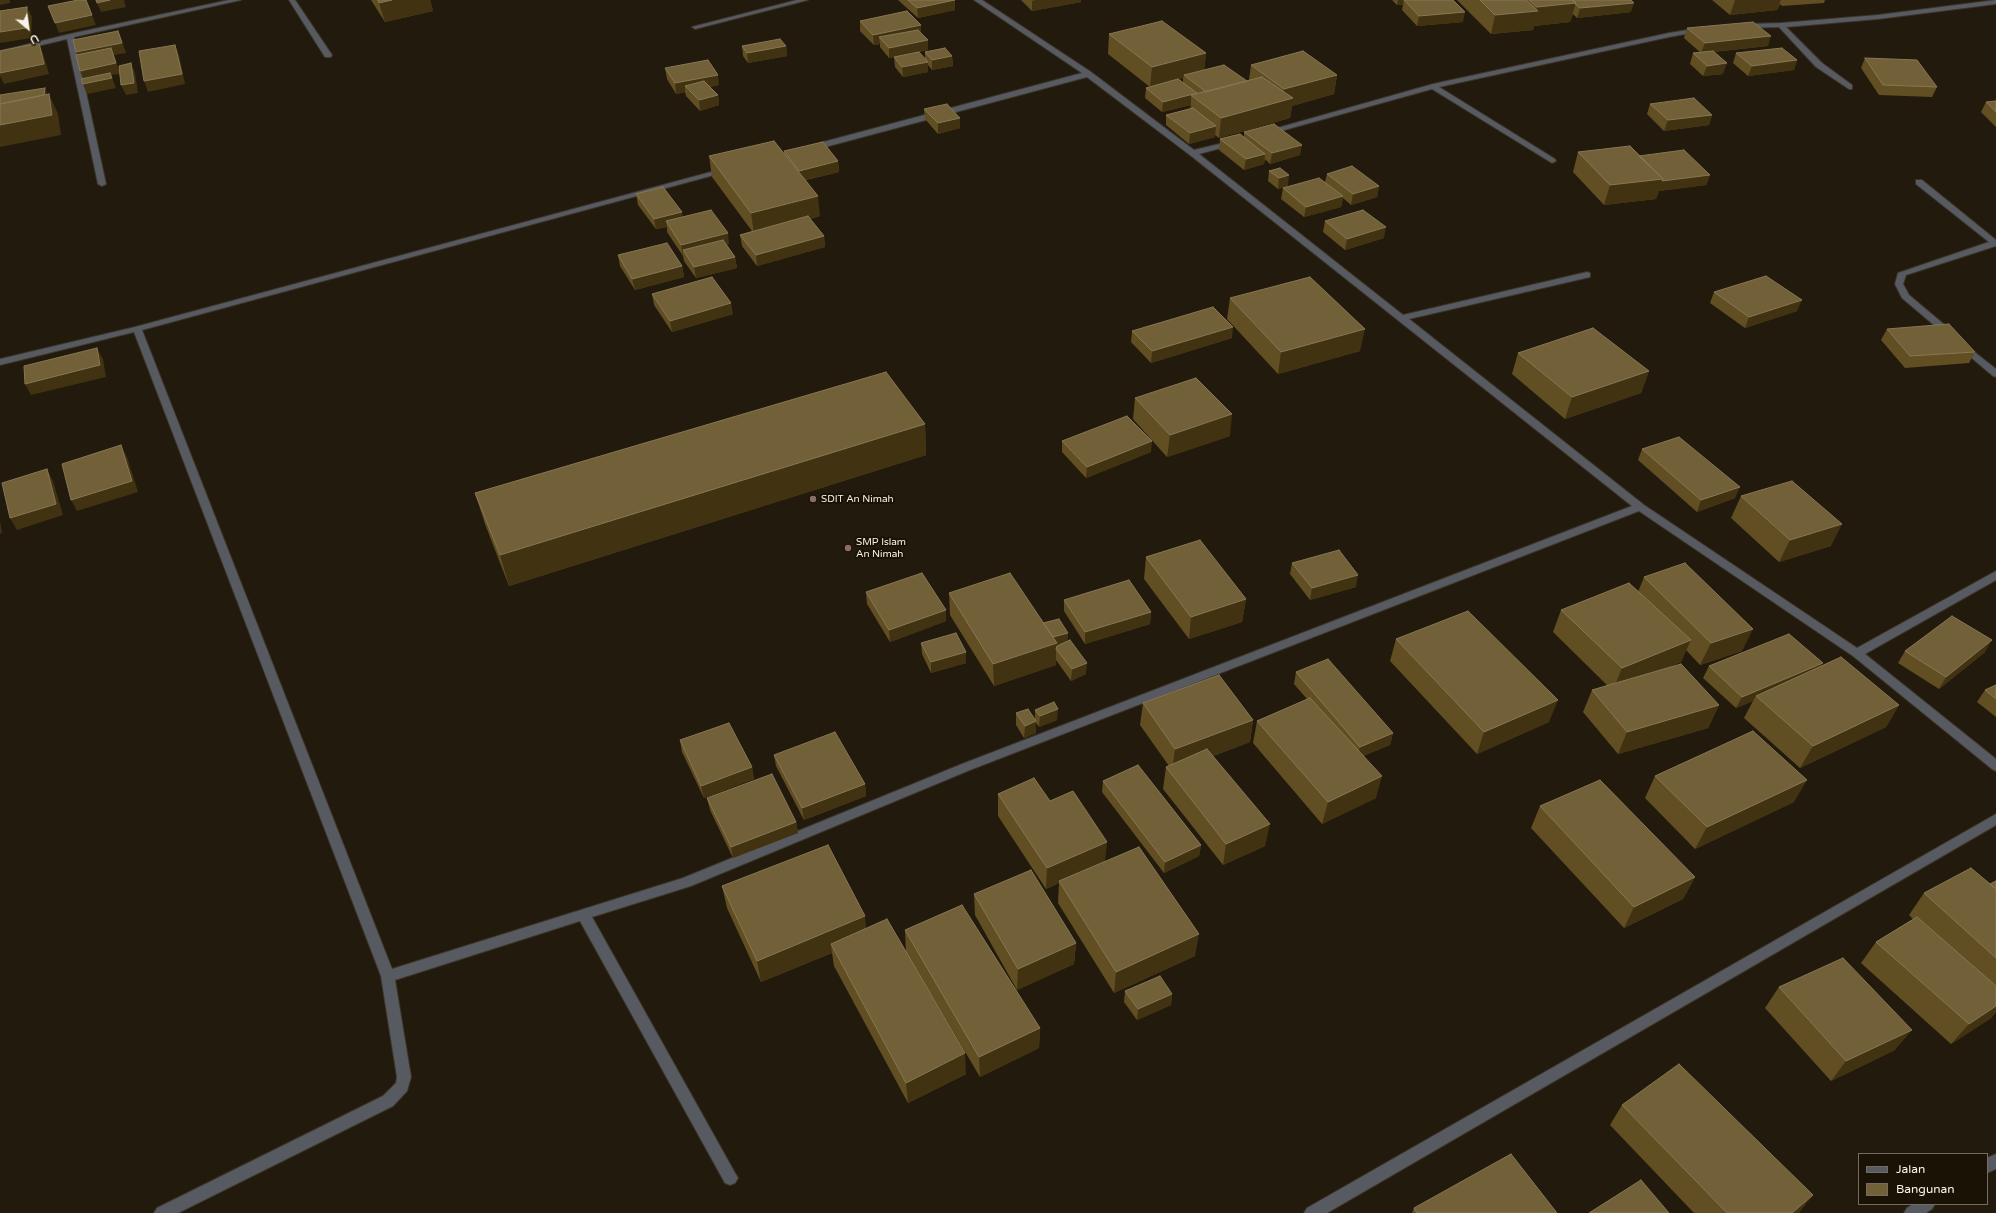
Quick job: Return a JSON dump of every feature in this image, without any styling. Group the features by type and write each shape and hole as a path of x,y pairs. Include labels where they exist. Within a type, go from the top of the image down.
{"street":[{"path":"0,53 208,3 238,0"},
{"path":"292,0 328,55"},
{"path":"695,27 805,0"},
{"path":"977,0 1088,74 1193,153 1640,507 1857,653 1996,766"},
{"path":"1735,27 1781,25 1878,17 1996,2"},
{"path":"1781,25 1819,65 1849,87"},
{"path":"1261,134 1433,86 1669,35 1705,29"},
{"path":"70,36 102,184"},
{"path":"804,150 1088,74"},
{"path":"1433,86 1552,161"},
{"path":"1193,153 1238,140"},
{"path":"0,362 137,329 734,168"},
{"path":"1919,182 1995,243"},
{"path":"1995,243 1902,273 1899,284 1905,296 1996,374"},
{"path":"1402,318 1587,275"},
{"path":"137,329 388,976 403,1060 404,1077 402,1086 388,1101 162,1213"},
{"path":"388,976 686,882 966,767 1640,507"},
{"path":"1857,653 1996,575"},
{"path":"1312,1213 1996,819"},
{"path":"584,915 730,1178"},
{"path":"1912,1213 1925,1205"}],"building":[{"path":"78,0 86,0 92,15 55,23 48,6"},
{"path":"96,0 110,0 97,3"},
{"path":"378,0 392,0 379,3"},
{"path":"908,0 955,0 917,8"},
{"path":"1404,0 1453,0 1465,12 1419,16"},
{"path":"1480,0 1526,0 1538,11 1495,15"},
{"path":"1529,0 1572,0 1576,3 1537,7"},
{"path":"1572,0 1631,0 1634,3 1580,8"},
{"path":"27,7 26,28 0,32 0,11"},
{"path":"907,11 921,25 873,35 860,21"},
{"path":"1162,21 1206,53 1152,67 1109,34"},
{"path":"1753,22 1771,36 1705,43 1687,28"},
{"path":"918,30 928,40 889,48 879,37"},
{"path":"118,31 122,43 76,52 73,40"},
{"path":"780,39 786,46 747,53 742,46"},
{"path":"39,43 44,64 0,73 0,51"},
{"path":"175,45 182,74 144,81 139,51"},
{"path":"111,48 116,63 80,71 76,55"},
{"path":"945,48 952,56 932,60 925,52"},
{"path":"1782,48 1797,60 1752,66 1736,53"},
{"path":"1303,51 1337,75 1284,89 1251,65"},
{"path":"1713,51 1727,63 1707,66 1693,53"},
{"path":"919,52 928,62 902,67 894,57"},
{"path":"1865,58 1917,60 1937,87 1883,85"},
{"path":"708,60 718,75 675,83 665,68"},
{"path":"131,63 134,83 121,85 119,66"},
{"path":"1224,65 1247,81 1206,92 1184,75"},
{"path":"110,73 112,78 83,84 81,79"},
{"path":"1262,77 1293,98 1221,118 1191,95"},
{"path":"1178,79 1197,93 1163,102 1146,88"},
{"path":"704,81 718,95 699,100 685,86"},
{"path":"45,88 44,95 0,104 0,95"},
{"path":"49,94 52,115 0,125 0,104"},
{"path":"1694,98 1712,115 1668,120 1650,104"},
{"path":"1996,101 1996,112 1986,102"},
{"path":"947,104 960,118 938,123 924,109"},
{"path":"1193,108 1216,126 1190,133 1166,115"},
{"path":"1274,124 1302,145 1272,153 1244,132"},
{"path":"1240,134 1265,154 1246,159 1220,139"},
{"path":"774,141 818,196 751,213 709,156"},
{"path":"823,142 838,161 799,171 784,151"},
{"path":"1630,146 1663,179 1610,185 1578,152"},
{"path":"1684,150 1710,175 1662,181 1663,179 1639,156"},
{"path":"1352,166 1379,186 1353,194 1327,174"},
{"path":"1280,168 1289,175 1279,178 1269,171"},
{"path":"1319,178 1343,196 1306,207 1283,188"},
{"path":"663,187 682,212 654,219 636,194"},
{"path":"711,210 728,233 681,245 666,221"},
{"path":"1363,210 1386,227 1347,239 1325,221"},
{"path":"808,216 824,236 756,255 740,235"},
{"path":"723,240 735,257 694,267 683,250"},
{"path":"667,243 682,266 632,279 618,255"},
{"path":"1766,276 1802,300 1749,317 1714,292"},
{"path":"712,277 731,303 670,321 652,294"},
{"path":"1310,277 1365,329 1281,352 1230,298"},
{"path":"1213,307 1233,327 1152,351 1132,331"},
{"path":"1949,324 1975,352 1910,356 1887,329"},
{"path":"1593,328 1649,371 1572,397 1518,353"},
{"path":"97,348 100,365 25,384 24,366"},
{"path":"886,372 925,424 500,555 475,493"},
{"path":"1196,378 1232,414 1170,435 1135,398"},
{"path":"1127,416 1152,441 1087,467 1062,441"},
{"path":"1679,437 1740,487 1701,500 1642,449"},
{"path":"121,445 132,481 71,500 62,464"},
{"path":"47,469 56,504 10,518 2,483"},
{"path":"1792,481 1842,524 1790,540 1741,496"},
{"path":"1200,540 1246,599 1191,617 1146,557"},
{"path":"1339,550 1358,575 1312,588 1292,563"},
{"path":"1685,563 1753,629 1711,643 1644,577"},
{"path":"922,573 946,610 889,630 866,592"},
{"path":"1010,573 1057,643 993,664 949,593"},
{"path":"1129,580 1151,612 1085,632 1064,600"},
{"path":"1629,583 1691,640 1622,668 1561,610"},
{"path":"1468,611 1558,700 1484,732 1396,639"},
{"path":"1952,616 1992,640 1946,677 1905,651"},
{"path":"1059,619 1068,633 1053,637 1043,623"},
{"path":"956,633 966,652 931,662 921,643"},
{"path":"1789,634 1823,663 1742,697 1709,666"},
{"path":"1070,640 1087,663 1072,669 1056,649 1057,646"},
{"path":"1841,657 1899,705 1813,746 1756,696"},
{"path":"1328,659 1393,733 1360,747 1296,672"},
{"path":"1681,664 1719,705 1627,732 1592,690"},
{"path":"1219,675 1253,720 1175,749 1143,703"},
{"path":"1996,685 1996,699 1985,690"},
{"path":"1310,698 1382,776 1328,802 1257,721"},
{"path":"1054,702 1058,709 1040,716 1035,710"},
{"path":"1028,709 1036,721 1025,726 1016,713"},
{"path":"729,723 752,767 701,786 680,740"},
{"path":"1753,731 1807,780 1707,827 1655,776"},
{"path":"835,732 865,784 802,808 774,755"},
{"path":"1207,749 1270,824 1226,844 1166,767"},
{"path":"1138,765 1201,845 1165,862 1103,781"},
{"path":"772,774 796,822 731,847 707,798"},
{"path":"1034,778 1050,801 1073,791 1107,842 1047,868 998,794"},
{"path":"1600,780 1695,877 1634,907 1540,806"},
{"path":"828,845 865,916 757,961 722,886"},
{"path":"1139,847 1199,934 1116,972 1059,881"},
{"path":"1971,868 1996,889 1996,958 1924,893"},
{"path":"1031,870 1076,943 1018,969 974,894"},
{"path":"1996,881 1996,889 1990,884"},
{"path":"962,905 1040,1028 979,1057 905,930"},
{"path":"1917,917 1996,986 1996,1006 1969,1024 1876,942"},
{"path":"887,919 965,1053 906,1083 831,944"},
{"path":"1843,958 1912,1030 1846,1061 1779,987"},
{"path":"1160,976 1172,994 1138,1009 1125,991"},
{"path":"1679,1064 1813,1195 1792,1213 1727,1213 1622,1105"},
{"path":"1511,1154 1557,1213 1417,1213 1414,1208"},
{"path":"1641,1180 1669,1213 1589,1213"}],"place":[{"name":"SDIT An Nimah","path":"813,499"},
{"name":"SMP Islam An Nimah","path":"848,548"}]}
